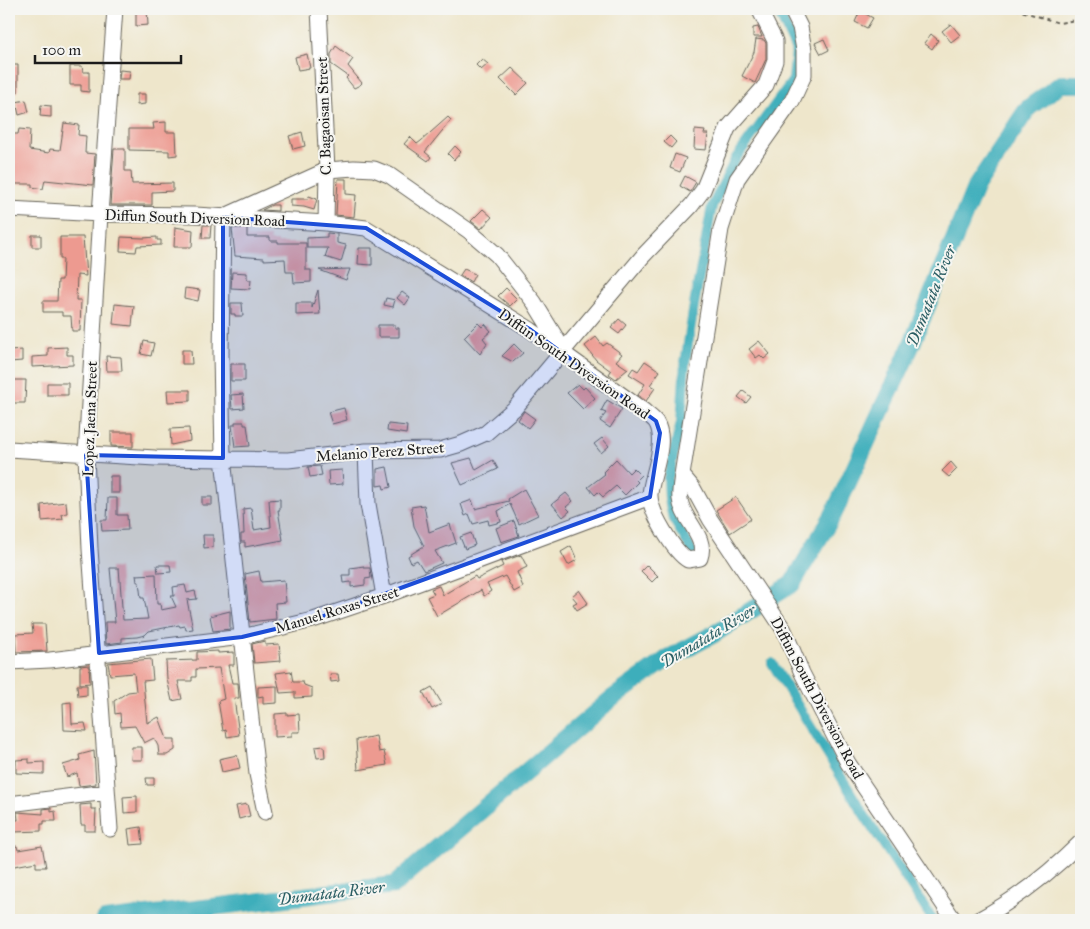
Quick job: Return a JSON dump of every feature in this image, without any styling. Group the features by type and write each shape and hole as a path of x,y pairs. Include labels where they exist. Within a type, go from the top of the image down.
{"street":[{"name":"Lopez Jaena Street","path":"110,829 99,653 90,549 86,455 100,214 115,9"},
{"name":"C. Bagaoisan Street","path":"319,9 327,170 326,223"},
{"name":"Melanio Perez Street","path":"9,449 86,455 288,460 366,451 440,450 461,444 486,433 515,408 643,256 691,206 703,190 728,128 766,85 775,61 775,40 759,9"},
{"path":"650,497 664,532 679,554 688,560 700,558 702,553 699,538 680,501 682,475 721,230 738,179 792,101 804,76 804,50 800,27 791,9"},
{"path":"265,812 256,774 223,458 221,354 223,218 327,170 354,168 374,170 389,175 469,231 498,255 519,282 563,352"},
{"name":"Diffun South Diversion Road","path":"9,209 100,214 195,215 326,223 353,225 379,236 531,330 656,422 660,433 659,446 650,497"},
{"path":"366,451 368,504 384,596"},
{"name":"Diffun South Diversion Road","path":"682,475 694,488 710,519 784,630 802,673 848,762 954,920"},
{"name":"Manuel Roxas Street","path":"9,662 50,660 242,637 313,620 384,596 650,497"},
{"path":"9,804 107,792"},
{"path":"978,920 1010,902 1055,867 1081,842"}],"path":[{"path":"1015,9 1059,23 1081,19"}],"highlighted area":[{"path":"223,217 366,228 531,330 644,411 656,421 660,433 650,497 313,620 242,637 99,653 86,455 223,458"}],"building":[{"path":"136,9 147,9 148,25 136,26"},
{"path":"860,11 873,18 867,28 855,22"},
{"path":"951,24 960,35 951,42 942,31"},
{"path":"758,27 762,37 753,37 753,28"},
{"path":"931,34 938,40 932,49 924,43"},
{"path":"756,39 764,40 766,43 766,59 755,83 742,76 754,52"},
{"path":"824,39 829,50 821,54 815,43"},
{"path":"336,46 353,59 348,66 362,83 360,85 354,88 346,78 348,76 331,64 331,54"},
{"path":"307,54 310,68 298,70 295,57"},
{"path":"482,59 488,64 481,70 476,65"},
{"path":"9,65 18,65 18,92 9,92"},
{"path":"70,66 82,66 83,72 89,72 89,92 81,91 81,85 70,85"},
{"path":"512,68 528,83 516,95 500,79"},
{"path":"120,70 130,71 129,79 119,79"},
{"path":"137,94 145,94 145,104 137,105"},
{"path":"26,100 29,112 19,115 16,102"},
{"path":"41,105 51,106 51,117 40,116"},
{"path":"448,117 451,120 425,152 431,157 428,161 404,144 410,137 417,144"},
{"path":"166,122 166,132 176,132 177,155 169,156 169,151 129,150 129,129 154,129 153,123"},
{"path":"64,123 79,125 78,135 86,136 85,153 95,154 93,185 45,180 43,189 32,187 32,184 11,184 9,147 11,148 12,134 18,134 19,129 30,130 29,150 49,153 50,149 60,150"},
{"path":"695,130 705,131 704,134 708,134 706,150 694,149"},
{"path":"302,132 305,146 293,149 289,136"},
{"path":"670,136 676,142 671,148 664,142"},
{"path":"455,146 461,152 454,160 448,154"},
{"path":"114,149 125,149 125,171 131,171 132,184 173,183 173,191 152,192 152,205 110,205"},
{"path":"675,154 686,158 680,172 670,168"},
{"path":"685,176 696,182 690,192 680,186"},
{"path":"338,179 346,179 346,194 356,195 354,217 336,215"},
{"path":"309,196 317,199 314,210 291,206 291,199 308,199"},
{"path":"272,205 278,205 278,211 262,210"},
{"path":"483,209 492,217 481,229 471,221"},
{"path":"203,225 211,225 210,238 202,238"},
{"path":"175,227 193,230 192,247 174,247"},
{"path":"232,228 247,228 247,237 270,237 270,241 278,241 278,243 306,243 306,270 311,270 311,282 294,283 293,272 286,272 285,259 264,260 264,258 235,256"},
{"path":"327,233 337,234 337,243 346,245 341,262 325,257 328,248 307,248 307,238 327,237"},
{"path":"32,235 41,235 41,247 32,247"},
{"path":"60,237 83,237 86,276 77,275 76,300 81,300 80,331 72,331 71,316 62,316 62,312 43,312 43,301 57,301 58,280 62,280 63,259 60,259"},
{"path":"121,237 157,237 157,240 161,240 161,245 137,246 136,252 120,251"},
{"path":"359,248 372,248 372,265 358,264"},
{"path":"350,269 346,280 319,270"},
{"path":"464,269 475,274 471,282 460,275"},
{"path":"232,272 247,273 247,280 251,280 250,289 231,288"},
{"path":"185,288 200,290 198,301 184,298"},
{"path":"506,288 517,299 510,306 498,296"},
{"path":"318,290 320,314 296,315 296,303 312,303 312,308"},
{"path":"402,292 410,298 405,305 397,298"},
{"path":"386,298 395,300 393,307 384,305"},
{"path":"231,303 242,303 243,316 231,314"},
{"path":"115,304 134,306 132,326 113,324"},
{"path":"619,319 626,325 619,334 611,328"},
{"path":"478,323 482,327 485,324 491,331 483,338 487,343 480,354 464,337"},
{"path":"378,325 395,325 395,328 399,328 399,337 378,337"},
{"path":"596,337 603,346 607,343 622,354 616,361 628,369 616,379 609,374 611,371 596,360 585,346"},
{"path":"144,341 154,343 151,356 141,354"},
{"path":"759,341 770,354 764,359 760,355 756,358 749,349"},
{"path":"514,344 523,353 513,362 502,356"},
{"path":"67,347 67,355 73,355 73,365 32,367 32,357 48,356 48,348"},
{"path":"22,350 22,361 10,362 10,351"},
{"path":"182,350 191,350 192,364 182,364"},
{"path":"106,356 121,357 122,371 107,371"},
{"path":"645,361 660,371 650,385 655,388 646,401 638,395 645,384 629,374 633,368 638,371"},
{"path":"231,364 245,364 245,381 231,381"},
{"path":"10,380 26,380 25,403 9,403"},
{"path":"47,383 68,383 68,395 47,395"},
{"path":"578,384 583,389 585,387 595,398 583,409 567,393"},
{"path":"167,390 190,390 190,401 168,402"},
{"path":"743,391 751,397 746,403 738,397"},
{"path":"243,394 244,408 232,409 231,395"},
{"path":"607,400 622,409 610,428 600,421 606,413 601,411"},
{"path":"344,408 347,420 332,424 328,412"},
{"path":"524,411 535,419 528,428 518,420"},
{"path":"235,422 244,422 244,425 247,425 250,446 235,447 232,425 235,425"},
{"path":"388,424 407,426 406,434 387,431"},
{"path":"189,428 190,441 171,445 170,429"},
{"path":"111,432 133,432 133,447 111,446"},
{"path":"602,438 609,446 601,453 594,444"},
{"path":"471,458 476,470 493,460 498,469 462,485 452,463"},
{"path":"616,459 629,473 634,468 641,475 636,480 638,482 625,495 616,486 603,497 598,492 595,495 588,487 605,474 603,472"},
{"path":"951,462 957,469 949,477 942,471"},
{"path":"320,466 322,475 310,477 308,467"},
{"path":"387,467 391,487 384,489 383,485 377,486 377,469"},
{"path":"342,470 343,484 329,485 328,471"},
{"path":"110,476 119,476 119,493 110,493"},
{"path":"524,489 538,515 519,524 510,504 498,511 501,522 489,525 488,520 473,524 469,514 465,516 461,504 472,500 475,509 509,501 508,499"},
{"path":"566,493 573,501 566,507 570,511 563,517 552,504"},
{"path":"202,497 212,497 212,505 202,505"},
{"path":"736,497 751,519 730,533 716,510"},
{"path":"108,498 117,498 117,515 127,515 128,530 102,531 101,520 107,520"},
{"path":"280,499 280,510 278,510 283,540 245,547 245,542 241,542 241,534 244,534 243,509 251,508 254,530 271,527 269,500"},
{"path":"66,502 67,513 62,514 63,519 42,521 41,505"},
{"path":"424,505 429,532 450,524 456,543 435,551 442,563 424,571 417,560 411,563 408,556 424,546 414,526 411,507"},
{"path":"514,521 519,536 501,542 496,528"},
{"path":"471,533 475,545 465,549 460,537"},
{"path":"203,535 213,535 213,547 204,548"},
{"path":"571,546 577,560 568,565 561,552"},
{"path":"521,555 527,567 517,572 523,587 514,592 505,576 487,584 491,591 484,596 481,590 437,616 427,597 434,594 431,589 439,586 443,595 475,576 477,579 503,566 501,562"},
{"path":"157,565 170,565 171,572 158,573"},
{"path":"647,565 658,576 652,582 641,571"},
{"path":"364,566 364,568 370,568 371,578 365,579 365,585 351,587 351,582 343,583 342,575 350,575 350,568"},
{"path":"110,568 119,568 123,620 148,619 144,598 141,598 136,575 156,574 157,604 160,604 161,610 176,607 171,596 174,596 173,587 185,585 187,593 195,591 197,599 187,600 193,629 186,630 185,626 180,627 179,625 149,631 145,635 137,637 122,638 122,642 106,644 105,622 115,622"},
{"path":"259,571 261,582 284,580 286,602 275,603 276,619 250,622 245,574"},
{"path":"579,590 588,603 577,610 573,604 577,602 572,596"},
{"path":"230,611 230,629 213,631 210,616"},
{"path":"32,624 45,624 47,651 16,652 15,634 33,633"},
{"path":"265,641 265,645 279,644 281,661 254,663 252,644"},
{"path":"218,651 218,653 234,652 234,665 228,665 232,683 238,683 239,698 234,698 239,735 227,737 226,730 223,731 218,701 224,699 219,668 196,669 196,677 192,677 192,681 178,681 182,699 172,701 167,679 166,661 197,660 197,652"},
{"path":"151,659 153,680 143,681 147,723 159,717 167,739 175,739 175,750 167,755 159,755 158,746 154,738 144,743 135,726 121,727 120,713 115,714 114,701 128,692 136,691 134,673 110,675 108,663"},
{"path":"89,665 90,683 80,684 80,666"},
{"path":"291,671 293,682 303,682 304,685 312,688 312,697 295,698 295,692 280,693 276,673"},
{"path":"330,674 338,674 339,681 331,682"},
{"path":"77,685 87,685 87,695 78,696"},
{"path":"277,686 277,703 263,704 263,696 258,697 258,687"},
{"path":"432,687 442,704 432,709 423,692"},
{"path":"71,702 72,724 85,723 87,731 64,730 63,703"},
{"path":"287,713 287,715 299,714 300,732 292,732 292,736 275,737 275,714"},
{"path":"376,736 379,752 384,751 387,765 358,770 356,740"},
{"path":"324,746 325,757 317,758 315,747"},
{"path":"132,747 142,747 142,760 131,760"},
{"path":"94,751 96,784 79,786 77,773 67,777 63,765 80,760 79,755"},
{"path":"237,755 240,768 222,772 219,759"},
{"path":"29,759 29,763 44,762 44,774 16,773 16,760"},
{"path":"146,778 154,778 154,785 147,785"},
{"path":"137,796 137,812 124,813 123,797"},
{"path":"91,804 91,809 96,809 95,831 85,831 85,825 81,825 80,805"},
{"path":"247,804 250,816 239,819 236,806"},
{"path":"51,808 51,812 55,811 56,821 44,821 44,824 41,824 41,831 14,832 14,820 18,820 17,812 43,814 43,809"},
{"path":"141,827 143,844 130,845 128,829"},
{"path":"17,846 18,850 42,846 46,867 36,867 36,862 9,867 9,848"}],"waterway":[{"path":"693,552 673,519 669,499 668,478 681,422 685,363 712,206 736,158 793,80 796,50 777,9"},
{"name":"Dumatata River","path":"105,920 394,885 610,700 667,659 714,634 792,584 833,515 911,346 975,188 1028,108 1061,84 1081,84"},
{"path":"772,663 863,813 933,920"}]}
